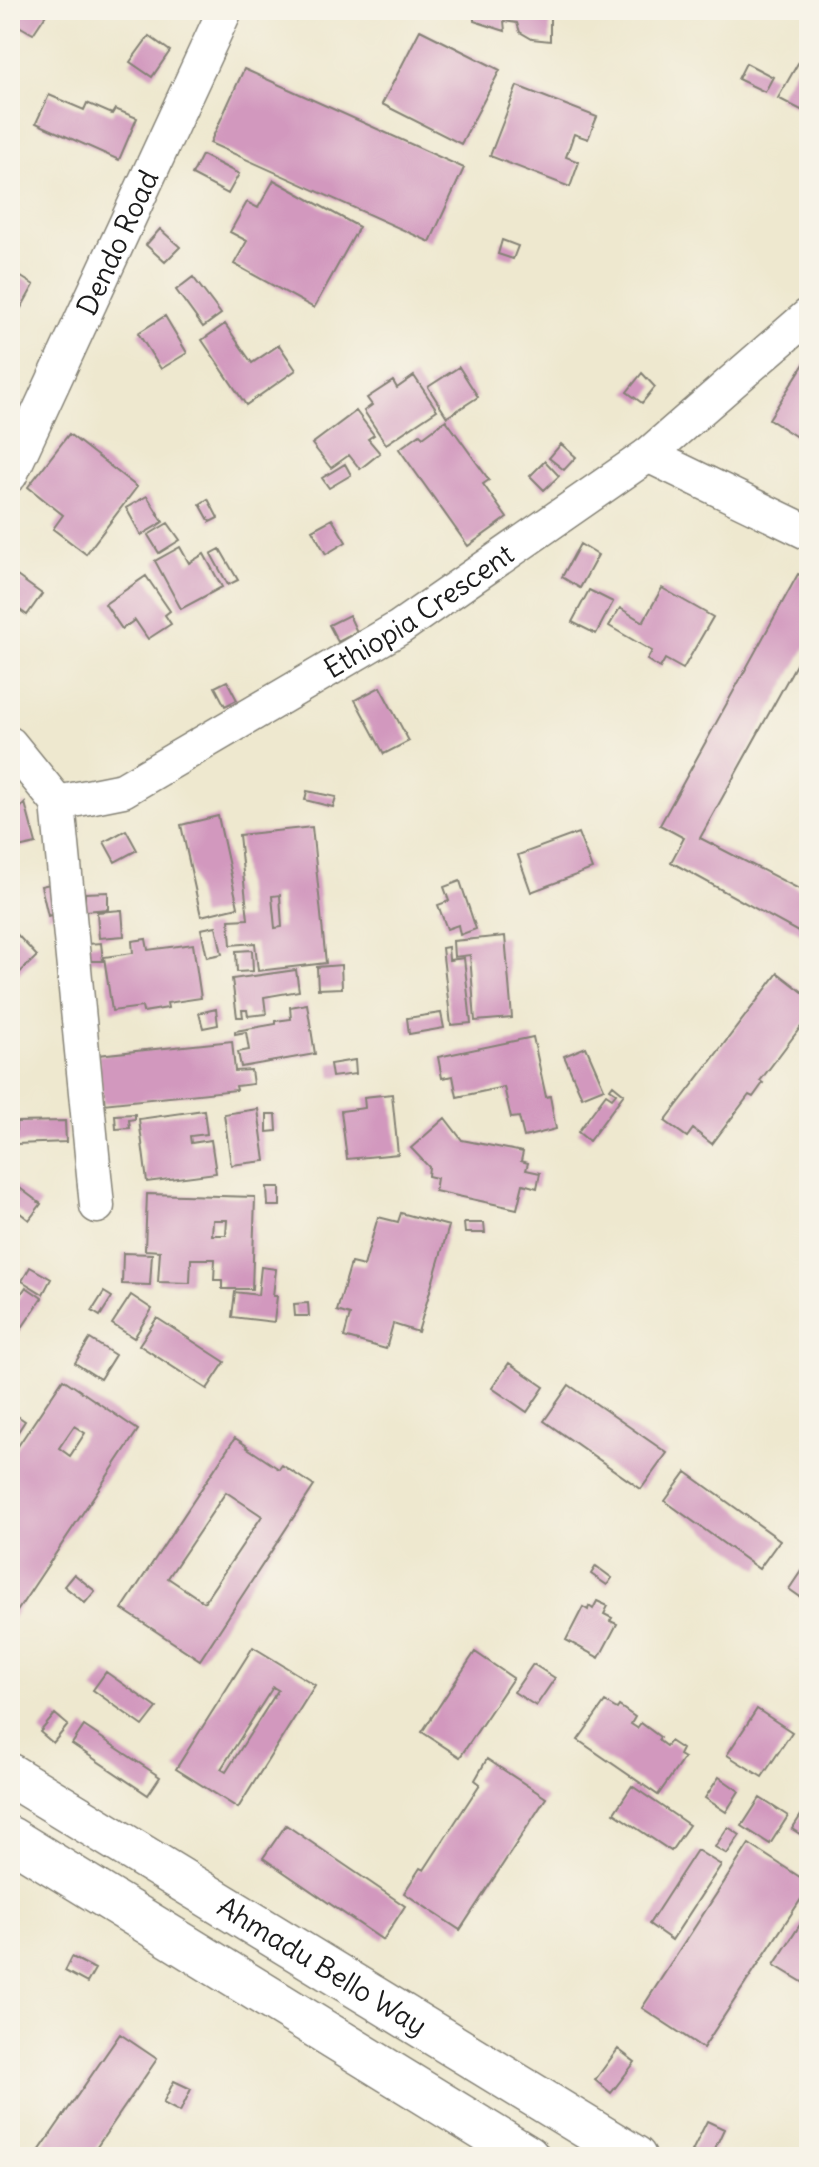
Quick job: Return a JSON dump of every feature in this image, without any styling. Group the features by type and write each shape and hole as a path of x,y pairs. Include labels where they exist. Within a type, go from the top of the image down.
{"main road":[{"name":"Ahmadu Bello Way","path":"10,1775 635,2157"},
{"name":"Ahmadu Bello Way","path":"10,1838 501,2145 528,2157"}],"street":[{"name":"Dendo Road","path":"10,475 225,10"},
{"name":"Ethiopia Crescent","path":"58,803 123,790 399,628 648,455 809,315"},
{"path":"648,455 809,533"},
{"path":"10,744 58,803 97,1206"}],"building":[{"path":"10,10 49,10 33,34 19,26 13,35 10,33"},
{"path":"474,10 550,10 550,41 532,39 520,32 517,23 504,21 505,31 474,21"},
{"path":"420,30 500,70 461,144 382,104"},
{"path":"149,36 170,51 152,77 130,62"},
{"path":"809,44 809,105 805,112 778,98"},
{"path":"746,63 773,77 765,92 738,79"},
{"path":"244,69 464,168 430,242 210,143"},
{"path":"517,86 597,117 588,139 574,134 566,157 579,162 570,187 490,156"},
{"path":"49,95 84,110 87,103 112,114 115,109 137,118 119,160 36,123"},
{"path":"202,155 239,174 228,194 192,175"},
{"path":"274,180 359,227 314,308 234,264 247,241 230,232 247,202 258,208"},
{"path":"160,229 180,247 165,262 146,245"},
{"path":"502,240 518,246 513,259 498,254"},
{"path":"10,270 34,285 21,308 10,302"},
{"path":"193,277 221,314 203,327 176,290"},
{"path":"165,316 187,353 161,369 138,333"},
{"path":"225,324 252,363 279,345 296,370 246,405 202,340"},
{"path":"809,356 809,445 769,419"},
{"path":"459,367 478,397 447,417 428,387"},
{"path":"642,373 655,387 642,403 627,392"},
{"path":"414,376 437,410 386,444 364,411 372,405 367,398 393,381 397,388"},
{"path":"356,411 374,435 368,439 380,453 360,469 349,455 331,468 312,444"},
{"path":"446,420 489,480 483,484 507,518 468,546 399,449"},
{"path":"69,434 137,487 86,554 53,529 63,515 28,487"},
{"path":"561,444 576,457 564,470 549,458"},
{"path":"545,461 559,476 544,490 530,476"},
{"path":"345,464 351,475 329,488 322,478"},
{"path":"147,496 163,522 141,535 126,508"},
{"path":"208,499 218,518 210,522 200,504"},
{"path":"332,519 346,542 326,554 312,530"},
{"path":"168,523 180,540 159,553 148,535"},
{"path":"580,544 598,555 580,588 562,577"},
{"path":"180,547 189,563 204,554 222,587 181,609 155,561"},
{"path":"220,549 238,580 228,585 211,554"},
{"path":"10,571 42,594 27,615 10,603"},
{"path":"798,574 809,580 809,641 700,838 809,894 809,938 671,862 684,838 660,825"},
{"path":"146,576 170,611 165,615 171,624 148,639 135,620 122,629 105,604"},
{"path":"662,588 713,617 683,669 665,659 660,668 647,660 652,651 609,626 620,608 643,622"},
{"path":"589,590 613,602 596,634 572,622"},
{"path":"349,615 357,632 338,642 329,625"},
{"path":"227,681 237,700 225,706 215,687"},
{"path":"380,687 409,741 384,754 355,700"},
{"path":"307,791 336,797 333,807 305,800"},
{"path":"25,803 36,844 18,848 19,828 11,818"},
{"path":"218,816 238,907 201,916 181,825"},
{"path":"312,827 326,963 258,971 255,943 231,945 229,920 248,919 239,835","holes":["280,895 282,927 275,928 272,896"]},
{"path":"126,830 137,850 115,862 104,842"},
{"path":"578,833 592,869 531,892 518,855"},
{"path":"460,881 476,929 460,935 458,925 447,929 438,905 449,901 444,887"},
{"path":"50,884 57,913 48,916 41,886"},
{"path":"108,892 108,909 85,911 85,893"},
{"path":"122,910 124,936 99,938 97,912"},
{"path":"216,926 222,954 207,957 201,929"},
{"path":"12,929 37,956 10,982 10,931"},
{"path":"505,936 512,1018 475,1021 470,955 454,957 453,941"},
{"path":"146,939 148,950 193,944 201,998 167,1003 168,1008 143,1012 142,1007 112,1011 104,957 133,953 132,941"},
{"path":"101,943 103,961 88,961 87,944"},
{"path":"448,947 449,960 464,958 471,1023 451,1025 442,948"},
{"path":"252,950 253,971 237,972 236,951"},
{"path":"341,965 342,988 318,989 317,967"},
{"path":"296,970 299,991 264,997 266,1014 248,1016 247,1010 242,1010 243,1017 237,1017 232,979"},
{"path":"778,973 809,997 809,1016 760,1081 763,1083 753,1097 749,1095 712,1144 693,1129 687,1137 665,1121"},
{"path":"307,1004 315,1054 241,1067 238,1052 249,1050 246,1032 235,1034 235,1031 291,1019 290,1007"},
{"path":"216,1009 218,1025 203,1028 199,1013"},
{"path":"441,1013 444,1028 409,1034 407,1018"},
{"path":"533,1037 556,1129 524,1137 519,1117 511,1118 504,1087 457,1097 453,1076 442,1078 438,1057"},
{"path":"232,1041 235,1071 251,1070 253,1084 236,1086 237,1090 103,1104 98,1055"},
{"path":"586,1047 604,1088 582,1097 564,1056"},
{"path":"355,1060 356,1074 332,1077 330,1064"},
{"path":"613,1085 624,1094 589,1141 578,1132 606,1094 612,1098 616,1093 610,1089"},
{"path":"392,1094 398,1154 347,1159 341,1111 365,1108 364,1097"},
{"path":"258,1109 265,1161 231,1165 224,1114"},
{"path":"204,1110 207,1134 190,1136 191,1143 211,1140 216,1173 147,1182 139,1119"},
{"path":"135,1114 135,1119 129,1120 130,1128 116,1129 115,1115"},
{"path":"267,1114 276,1114 277,1131 267,1132"},
{"path":"445,1118 462,1140 523,1152 521,1161 528,1163 526,1170 540,1173 537,1188 523,1184 517,1209 435,1191 437,1178 428,1176 429,1167 411,1148"},
{"path":"65,1121 66,1142 16,1144 16,1122"},
{"path":"13,1183 41,1204 29,1220 10,1205 10,1187"},
{"path":"267,1187 280,1187 280,1206 268,1206"},
{"path":"147,1194 255,1197 252,1289 222,1289 222,1280 214,1280 215,1259 191,1259 190,1283 158,1282 160,1251 145,1250","holes":["213,1220 227,1220 226,1235 212,1235"]},
{"path":"401,1213 449,1226 418,1332 393,1324 386,1349 344,1337 350,1315 337,1311 351,1263 364,1266 378,1217 398,1222"},
{"path":"464,1223 484,1223 485,1233 465,1233"},
{"path":"123,1253 152,1254 150,1285 122,1284"},
{"path":"30,1267 51,1279 43,1294 22,1281"},
{"path":"261,1267 276,1269 274,1322 232,1317 235,1292 258,1295"},
{"path":"26,1287 42,1298 13,1341 10,1339 10,1310"},
{"path":"104,1292 112,1297 100,1316 92,1311"},
{"path":"131,1295 152,1309 134,1338 112,1324"},
{"path":"308,1303 309,1316 295,1316 294,1304"},
{"path":"157,1318 225,1362 207,1389 139,1345"},
{"path":"90,1339 115,1355 100,1379 75,1363"},
{"path":"509,1363 544,1387 527,1412 492,1388"},
{"path":"63,1379 138,1430 10,1622 10,1458","holes":["74,1426 85,1433 70,1456 59,1448"]},
{"path":"569,1385 667,1453 641,1489 544,1421"},
{"path":"10,1411 25,1421 10,1444"},
{"path":"235,1438 279,1469 282,1465 314,1486 200,1660 122,1609","holes":["226,1492 262,1516 204,1602 168,1578"]},
{"path":"686,1472 780,1540 759,1569 665,1501"},
{"path":"809,1559 809,1603 789,1589"},
{"path":"596,1566 612,1578 607,1585 591,1574"},
{"path":"74,1574 95,1591 85,1603 64,1586"},
{"path":"597,1601 608,1606 604,1614 617,1624 599,1658 566,1640 583,1607 593,1609"},
{"path":"253,1647 315,1685 238,1808 176,1769","holes":["273,1687 278,1690 226,1772 221,1769"]},
{"path":"475,1652 513,1678 460,1757 422,1732"},
{"path":"533,1664 555,1678 536,1706 514,1692"},
{"path":"106,1672 157,1708 143,1726 93,1690"},
{"path":"605,1702 617,1709 619,1706 635,1717 631,1724 637,1728 641,1723 660,1737 658,1740 666,1746 670,1741 682,1749 679,1755 684,1758 658,1795 578,1740"},
{"path":"757,1709 792,1732 762,1777 727,1755"},
{"path":"55,1714 68,1725 53,1743 40,1732"},
{"path":"84,1726 160,1777 148,1795 72,1744"},
{"path":"487,1759 546,1798 460,1930 404,1893 420,1868 424,1870 480,1784 475,1780"},
{"path":"719,1777 739,1791 726,1812 705,1798"},
{"path":"632,1786 689,1825 671,1851 614,1813"},
{"path":"760,1798 788,1816 770,1844 742,1826"},
{"path":"805,1809 809,1811 809,1840 792,1829"},
{"path":"286,1825 405,1906 383,1940 263,1858"},
{"path":"728,1827 740,1835 727,1854 715,1847"},
{"path":"749,1844 809,1883 809,1887 703,2048 642,2008"},
{"path":"697,1850 721,1865 672,1940 649,1924"},
{"path":"809,1911 809,1986 774,1965"},
{"path":"72,1957 95,1969 87,1983 65,1971"},
{"path":"120,2034 157,2059 90,2157 35,2157"},
{"path":"618,2049 635,2062 611,2093 595,2080"},
{"path":"174,2081 191,2089 180,2112 163,2103"},
{"path":"707,2121 724,2129 711,2157 703,2157 692,2151"}]}
